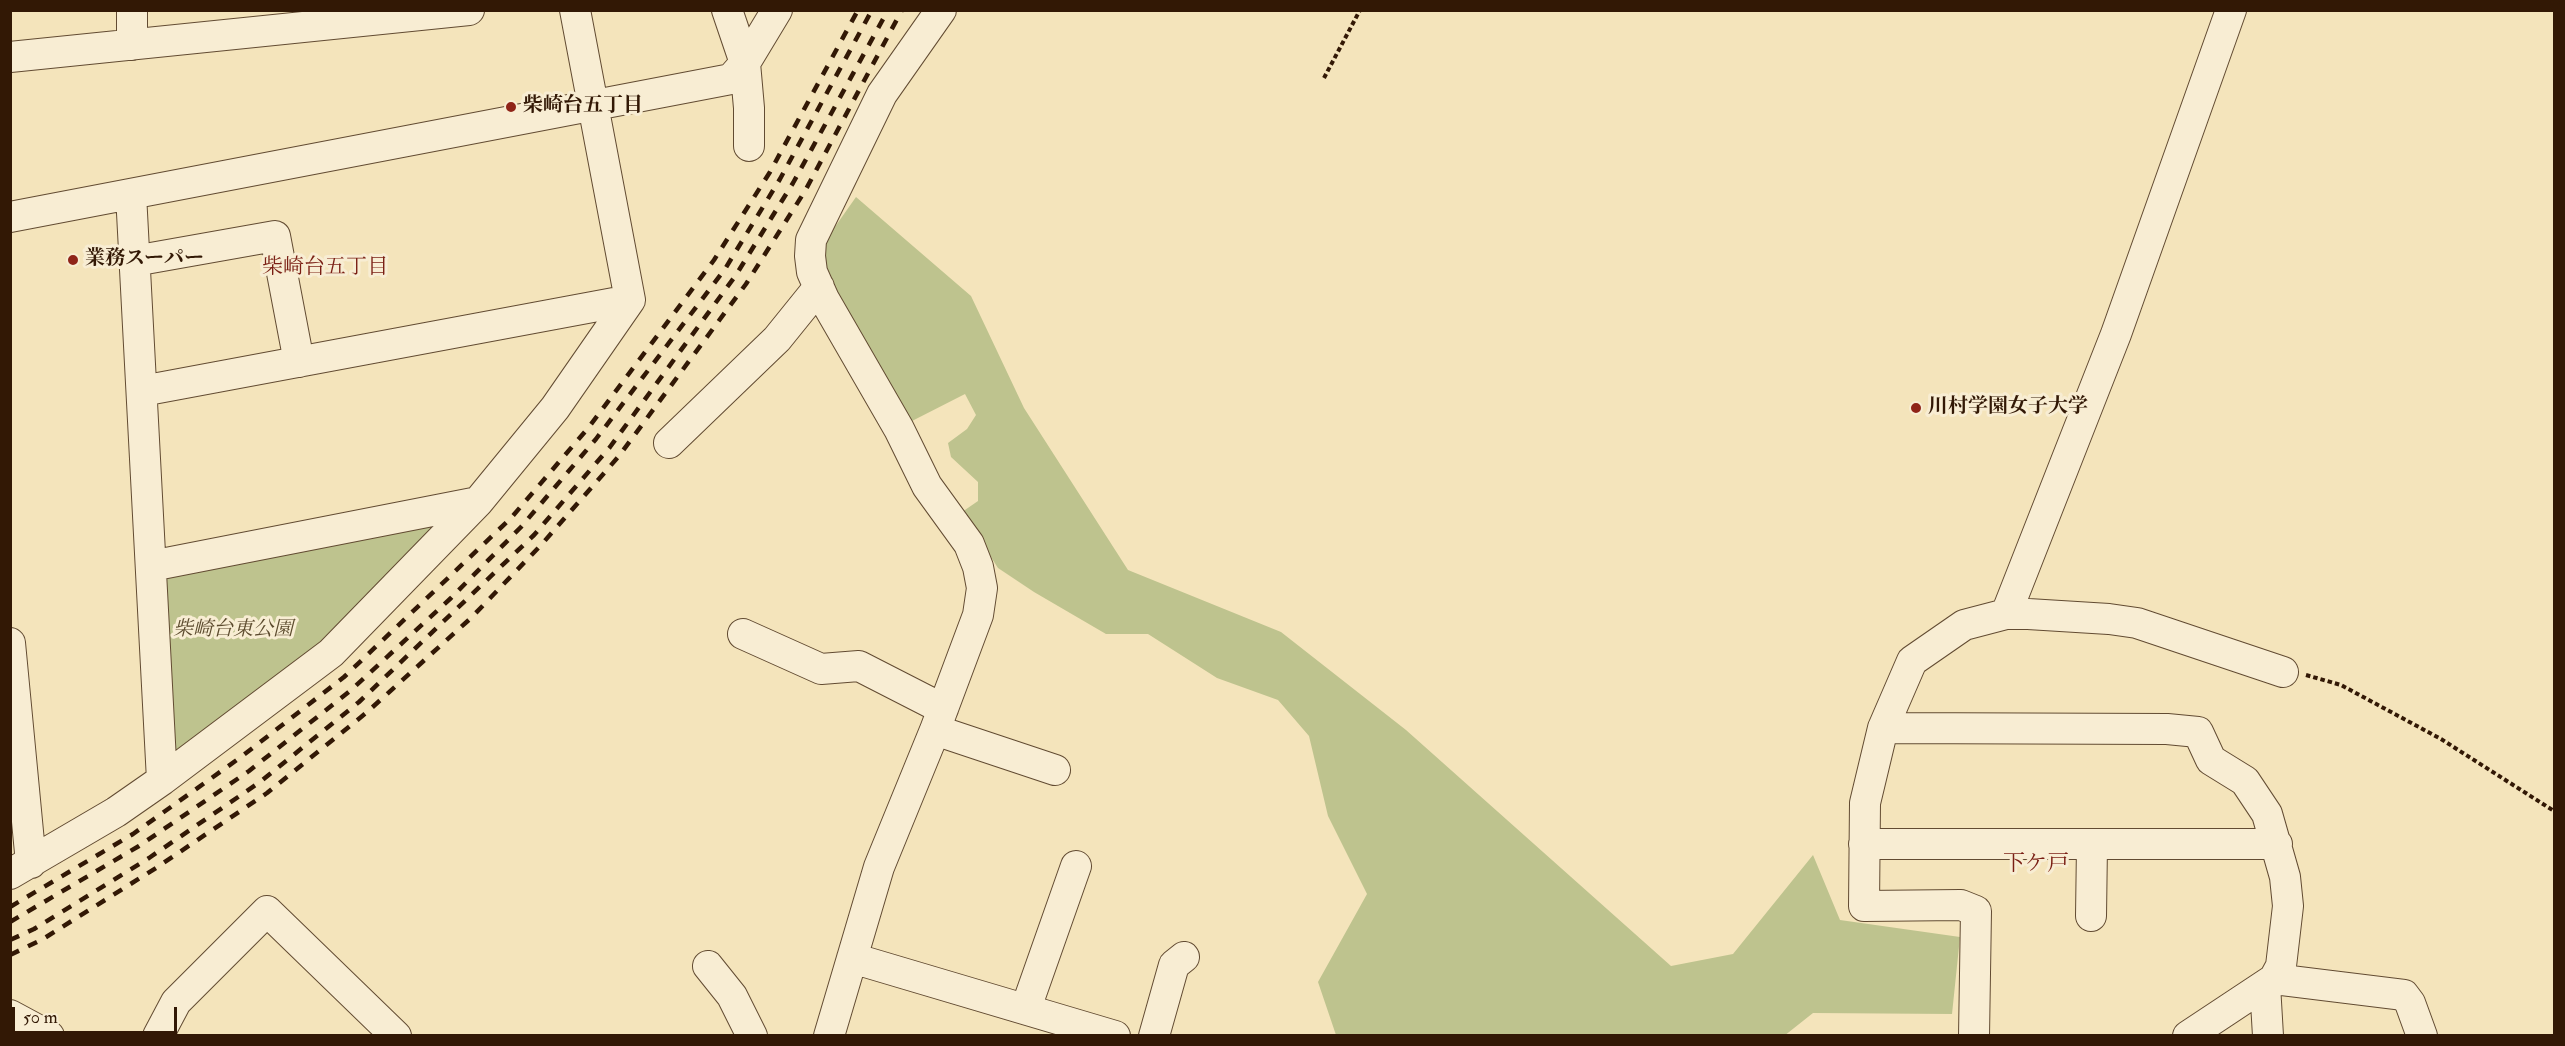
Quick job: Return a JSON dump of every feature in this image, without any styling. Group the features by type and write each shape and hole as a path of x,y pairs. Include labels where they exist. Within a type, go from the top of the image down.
{"street":[{"path":"132,10 132,45"},
{"path":"10,57 469,10"},
{"path":"10,644 21,868 116,812 331,653 478,502 555,408 630,300 575,10"},
{"path":"727,10 745,63 749,108 749,146"},
{"path":"10,217 731,79 745,63 777,10"},
{"path":"830,1035 879,867 978,615 982,588 978,567 969,544 927,486 899,429 819,287 810,256 811,240 882,94 941,10"},
{"path":"2006,614 2116,334 2231,10"},
{"path":"131,194 162,780"},
{"path":"134,261 274,236 299,362"},
{"path":"669,443 777,339 819,287"},
{"path":"142,391 630,300"},
{"path":"151,566 478,502"},
{"path":"1974,1035 1976,911 1961,905 1864,906 1865,803 1883,728 1912,662 1964,625 2006,614 2109,619 2137,623 2283,672"},
{"path":"743,634 821,669 859,666 939,719 1055,770"},
{"path":"1883,728 2167,729 2198,732 2211,760 2245,781 2267,814 2285,877 2288,906 2281,966 2270,982 2188,1035"},
{"path":"1864,844 2277,844"},
{"path":"2091,916 2092,845"},
{"path":"1026,1008 1076,866"},
{"path":"158,1035 176,1002 267,911 396,1035"},
{"path":"1154,1035 1174,965 1184,957"},
{"path":"852,958 1114,1035"},
{"path":"708,966 732,996 752,1035"},
{"path":"2268,1035 2270,982"},
{"path":"2270,982 2404,995 2410,1003 2422,1035"},
{"path":"14,1022 49,1035"}],"path":[{"path":"1324,78 1360,10"},
{"path":"2283,672 2312,675 2341,685 2441,739 2522,793 2554,811"}],"green space":[{"path":"856,197 971,296 1024,408 1128,570 1281,632 1406,730 1671,966 1733,954 1813,855 1840,920 1960,937 1952,1014 1813,1013 1784,1036 1336,1035 1318,982 1367,894 1328,816 1309,736 1278,700 1217,678 1148,634 1106,634 998,568 962,512 978,501 978,482 951,457 948,443 967,429 976,415 965,394 912,421 837,294 825,263 825,241"},
{"name":"柴崎台東公園","path":"429,519 439,527 349,621 169,764 159,574"}],"railway":[{"path":"10,907 133,834 241,757 344,677 511,518 589,427 714,260 770,172 858,10"},
{"path":"10,922 139,846 249,771 350,691 451,598 521,527 596,439 725,269 780,179 872,10"},
{"path":"10,940 34,929 149,858 260,782 359,702 534,535 610,447 736,275 793,183 888,10"},
{"path":"10,955 43,939 156,868 267,793 366,713 471,618 542,544 619,456 746,284 805,191 902,10"}],"place":[{"name":"柴崎台五丁目","path":"511,107"},
{"name":"業務スーパー","path":"73,260"},
{"name":"川村学園女子大学","path":"1916,408"}],"district":[{"name":"柴崎台五丁目","path":"325,268"},
{"name":"下ケ戸","path":"2036,865"}]}
